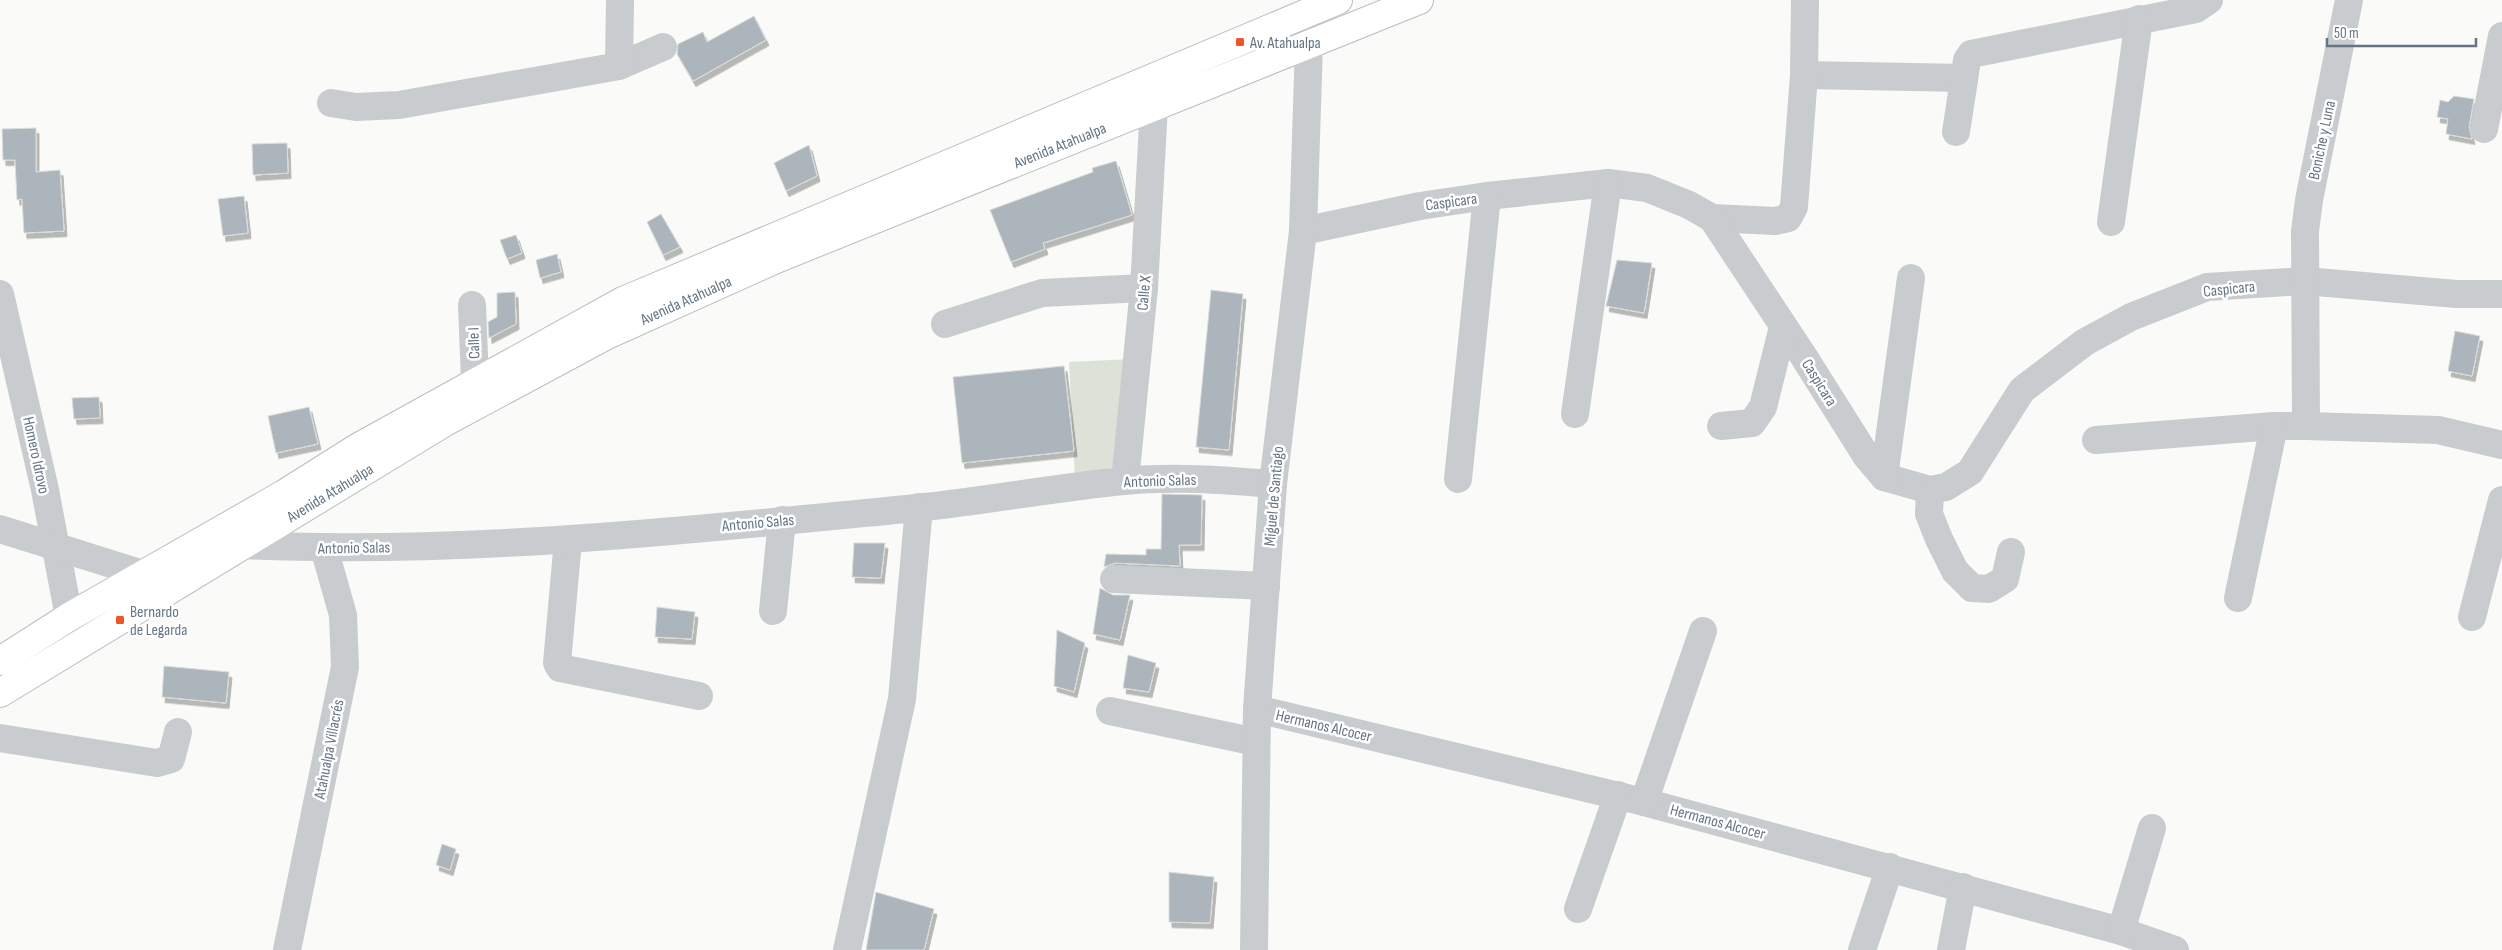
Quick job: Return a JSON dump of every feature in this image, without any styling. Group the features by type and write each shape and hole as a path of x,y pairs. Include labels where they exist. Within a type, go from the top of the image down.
{"highway":[{"name":"Avenida Atahualpa","path":"0,661 69,617 474,381 623,301 1337,0"},
{"name":"Avenida Atahualpa","path":"0,693 240,545 445,422 607,336 776,259 1419,0"}],"street":[{"path":"619,66 620,0"},
{"path":"1712,218 1775,221 1788,218 1794,208 1804,75 1805,0"},
{"path":"1956,132 1966,60 1971,54 1978,51 2196,9 2209,0"},
{"name":"Boniche y Luna","path":"2306,426 2305,231 2308,200 2349,0"},
{"path":"2112,222 2139,19"},
{"path":"2484,129 2502,36"},
{"name":"Miguel de Santiago","path":"1254,950 1257,709 1273,484 1303,231 1309,44"},
{"path":"331,103 356,106 399,105 619,66 664,48"},
{"path":"1804,75 1964,78"},
{"name":"Calle X","path":"1125,481 1144,288 1154,106"},
{"path":"1575,414 1608,183"},
{"name":"Caspicara","path":"1303,231 1420,206 1487,196 1608,183 1647,188 1689,205 1712,218 1804,357 1867,457 1884,478"},
{"path":"1458,480 1487,196"},
{"path":"1911,278 1884,478 1930,490 1929,514 1939,539 1955,571 1972,588 1988,589 2004,579 2012,552"},
{"name":"Caspicara","path":"1930,490 1946,487 1970,472 2022,390 2084,342 2131,317 2207,287 2305,282 2456,294 2502,294"},
{"path":"945,324 1042,293 1144,288"},
{"name":"Homero Idrovo","path":"0,294 7,353 45,490 69,617"},
{"name":"Calle I","path":"472,305 474,381"},
{"path":"1721,426 1752,423 1763,407 1783,327"},
{"path":"2238,598 2274,426"},
{"path":"2096,440 2274,426 2306,426 2438,430 2502,445"},
{"name":"Antonio Salas","path":"240,545 324,548 568,540 919,507 1125,481 1202,478 1273,484"},
{"path":"2472,617 2502,500"},
{"path":"847,950 902,699 919,507"},
{"path":"773,611 782,520"},
{"path":"0,529 144,574"},
{"path":"568,540 557,663 560,668 700,696"},
{"name":"Atahualpa Villacrés","path":"287,950 345,667 344,615 324,548"},
{"path":"1114,579 1266,586"},
{"path":"1644,802 1703,630"},
{"name":"Hermanos Alcocer","path":"1257,709 1618,795 1963,887 2121,931 2175,950"},
{"path":"1110,712 1256,742"},
{"path":"0,738 157,762 171,759 178,732"},
{"path":"1578,909 1618,795"},
{"path":"2121,931 2152,828"},
{"path":"1862,950 1890,867"},
{"path":"1951,950 1963,887"}],"shaded area":[{"path":"1132,359 1118,466 1075,478 1069,362"}],"building":[{"path":"754,16 766,40 693,81 677,54 678,44 703,32 707,42"},
{"path":"2454,96 2474,99 2469,127 2472,139 2446,134 2448,119 2437,117 2440,100 2448,102"},
{"path":"36,128 36,172 60,170 64,231 24,233 22,199 17,200 15,160 3,160 2,129"},
{"path":"287,143 288,173 253,175 252,144"},
{"path":"809,145 817,176 786,191 774,163"},
{"path":"1116,161 1132,215 1043,243 1045,249 1011,262 990,210 1093,172 1092,168"},
{"path":"244,196 248,233 223,236 218,199"},
{"path":"661,214 680,247 663,255 647,222"},
{"path":"516,235 522,253 507,259 500,240"},
{"path":"557,254 561,272 540,278 536,260"},
{"path":"1617,260 1652,263 1644,313 1606,306"},
{"path":"1211,290 1243,294 1229,450 1196,447"},
{"path":"515,292 516,324 489,338 488,322 497,317 497,293"},
{"path":"2455,331 2480,336 2472,376 2448,371"},
{"path":"1064,366 1074,451 962,463 953,377"},
{"path":"99,397 100,418 74,419 72,398"},
{"path":"309,407 318,444 276,453 268,416"},
{"path":"1162,494 1202,495 1201,545 1179,545 1180,566 1115,563 1104,567 1106,554 1146,555 1146,549 1161,549"},
{"path":"854,543 885,543 881,578 852,577"},
{"path":"1100,588 1113,595 1130,595 1120,640 1093,634"},
{"path":"657,607 695,612 692,639 655,637"},
{"path":"1057,630 1085,643 1074,692 1054,686"},
{"path":"1128,655 1156,663 1149,692 1123,688"},
{"path":"164,666 229,672 226,703 162,697"},
{"path":"442,844 456,849 450,870 436,865"},
{"path":"1169,872 1214,877 1210,923 1169,922"},
{"path":"876,892 934,909 924,950 866,950"}],"place":[{"name":"Av. Atahualpa","path":"1240,42"},
{"name":"Bernardo de Legarda","path":"120,620"}]}
